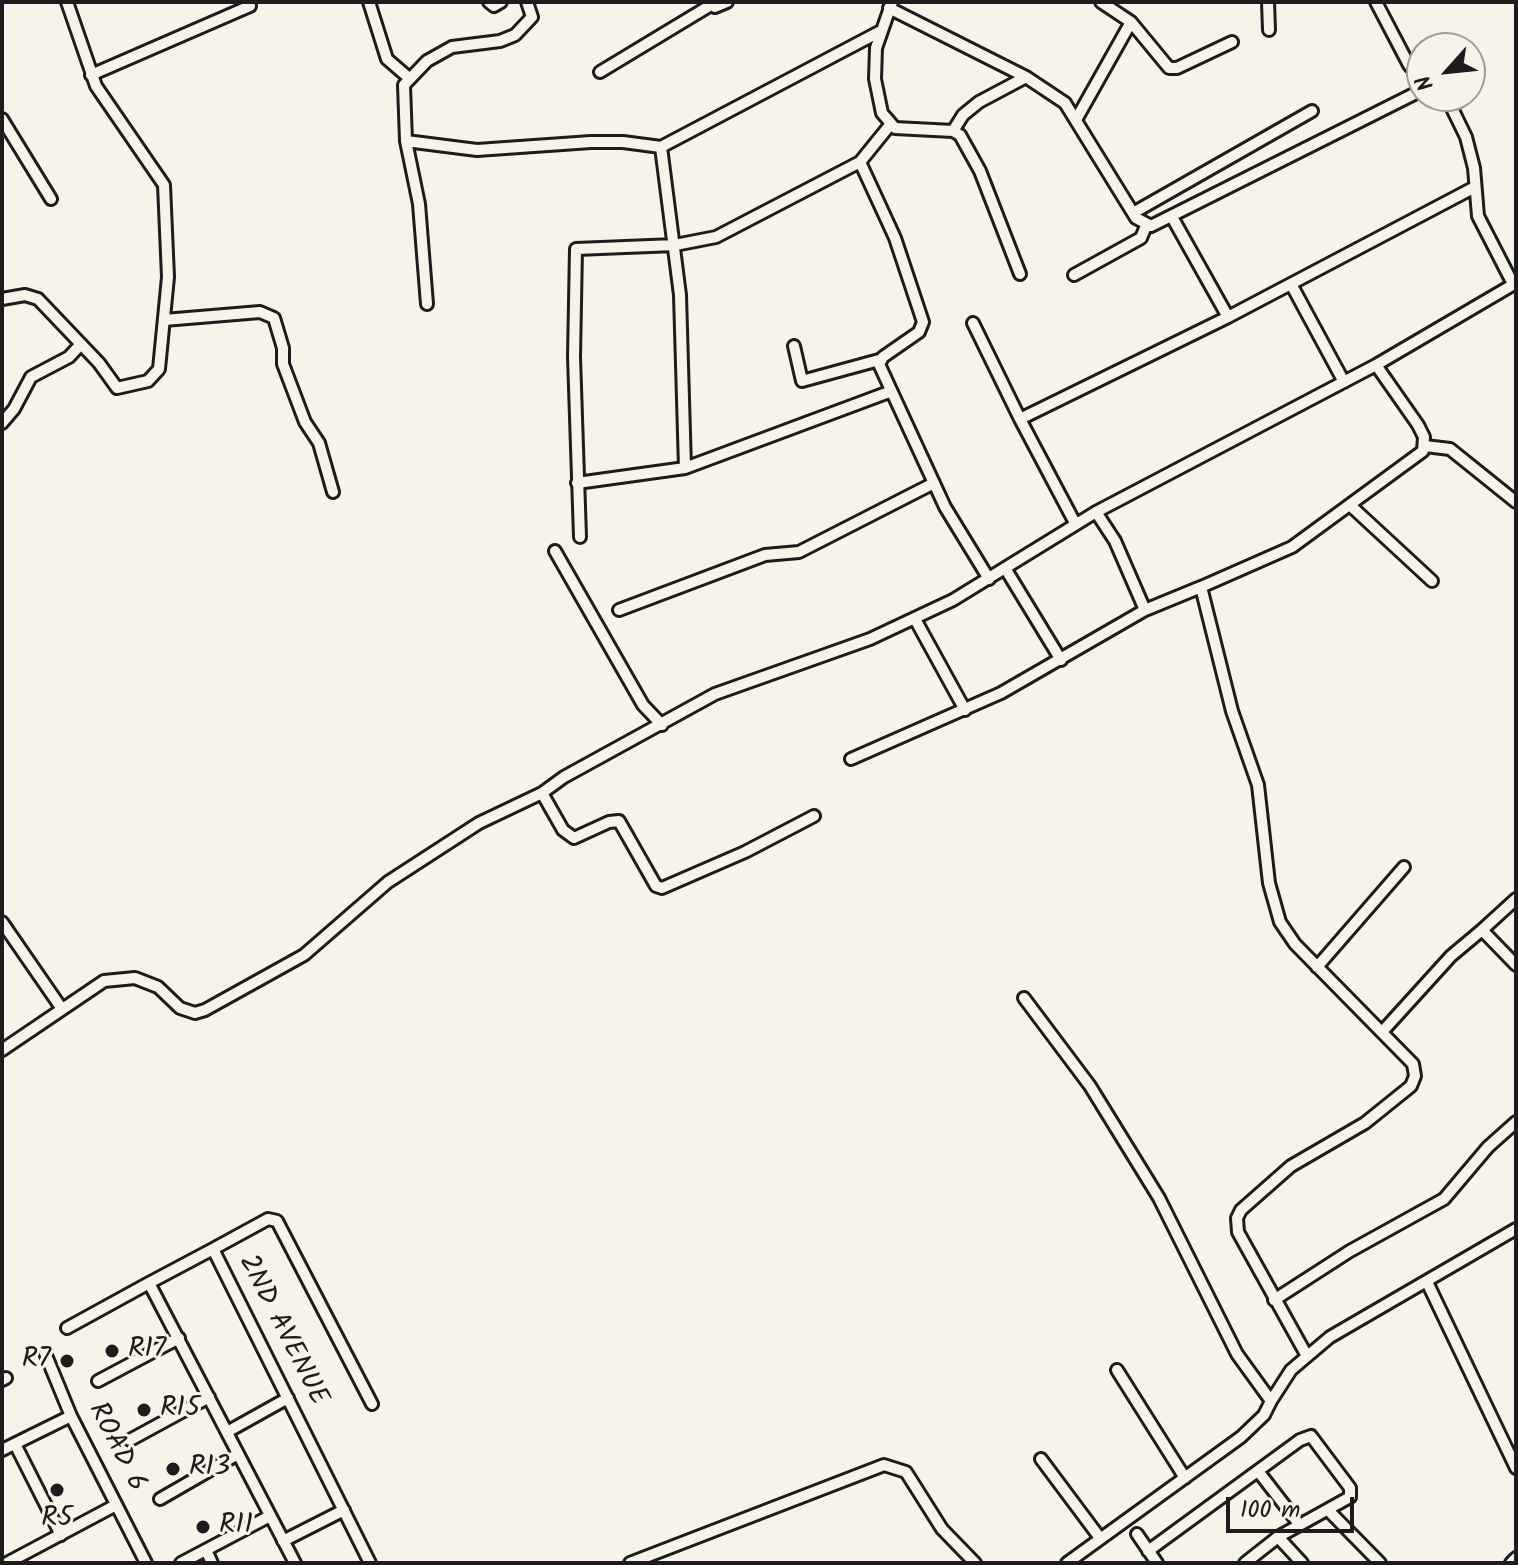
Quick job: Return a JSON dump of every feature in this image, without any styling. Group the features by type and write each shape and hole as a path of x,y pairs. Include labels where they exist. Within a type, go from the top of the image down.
{"street":[{"path":"2,299 32,296 81,344 115,386 140,384 155,376 159,369 168,277 164,185 105,101 91,75 67,2"},
{"path":"369,2 387,59 409,78"},
{"path":"489,2 494,6 501,2"},
{"path":"427,304 419,204 406,141 402,100 409,78 427,61 452,47 500,41 515,35 532,17 527,2"},
{"path":"600,72 710,3 720,7 727,2"},
{"path":"1101,2 1131,22 1169,68 1177,68 1232,42"},
{"path":"1268,2 1269,30"},
{"path":"1376,2 1406,57"},
{"path":"1020,274 971,152 953,131 912,130 890,125 882,113 875,79 879,32 890,5 1057,95 1077,118 1133,213 1146,226"},
{"path":"91,75 250,6"},
{"path":"1077,118 1131,22"},
{"path":"406,141 477,150 591,142 661,147 879,32"},
{"path":"953,131 963,115 979,102 1026,77"},
{"path":"1074,275 1141,238 1146,226 1172,217 1406,93"},
{"path":"1133,213 1312,111"},
{"path":"2,1050 104,981 135,978 158,987 180,1008 195,1013 205,1010 304,955 388,882 479,823 542,793 564,777 715,694 870,639 915,619 989,579 1075,523 1376,365 1515,284 1478,216 1466,137 1454,112"},
{"path":"2,119 51,199"},
{"path":"580,537 573,271 576,249 675,245 716,237 860,162 890,125"},
{"path":"661,147 675,245 685,468"},
{"path":"794,346 802,381 879,360 919,332 923,322 895,238 860,162"},
{"path":"1020,419 1228,317 1475,187"},
{"path":"1172,217 1228,317"},
{"path":"1291,284 1344,382"},
{"path":"164,320 260,312 274,318 283,348 283,364 292,381 302,416 319,443 333,492"},
{"path":"973,323 1075,523"},
{"path":"2,423 14,409 31,377 69,357 81,344"},
{"path":"879,360 889,392 954,524 989,579"},
{"path":"1376,365 1418,425 1425,446"},
{"path":"577,483 685,468 889,392"},
{"path":"1425,446 1450,449 1516,502"},
{"path":"851,759 965,710 1061,660 1145,610 1292,547 1412,462 1425,446"},
{"path":"619,610 765,555 799,552 934,483"},
{"path":"1352,507 1432,581"},
{"path":"1096,512 1111,533 1145,610"},
{"path":"555,551 643,705 662,725"},
{"path":"1005,568 1061,660"},
{"path":"1201,587 1232,711 1258,785 1274,906 1295,944 1413,1064 1415,1076 1411,1086 1365,1123 1291,1166 1241,1210 1237,1218 1238,1232 1307,1356"},
{"path":"915,619 965,710"},
{"path":"542,793 563,830 574,838 609,822 619,821 656,886 662,888 745,852 814,816"},
{"path":"1317,967 1404,867"},
{"path":"1382,1032 1451,956 1516,899"},
{"path":"2,922 62,1009"},
{"path":"1482,930 1516,965"},
{"path":"1024,998 1090,1086 1159,1198 1237,1354 1271,1401"},
{"path":"1274,1300 1350,1251 1444,1199 1488,1147 1516,1122"},
{"path":"213,1249 268,1219 277,1221 372,1404"},
{"path":"1067,1563 1253,1426 1291,1370 1330,1337 1516,1229"},
{"name":"2ND AVENUE","path":"67,1328 213,1249 370,1563"},
{"path":"1427,1282 1516,1468"},
{"path":"149,1283 295,1563"},
{"path":"98,1381 179,1338"},
{"name":"ROAD 6","path":"45,1353 71,1416 146,1563"},
{"path":"1117,1370 1185,1478"},
{"path":"130,1440 209,1397"},
{"path":"227,1432 288,1398"},
{"path":"2,1450 71,1416"},
{"path":"1148,1551 1300,1440 1315,1439 1351,1493 1347,1501 1299,1524 1245,1563"},
{"path":"15,1444 61,1535"},
{"path":"160,1499 238,1454"},
{"path":"1041,1459 1100,1538"},
{"path":"630,1563 884,1465 906,1472 942,1529 975,1563"},
{"path":"1258,1471 1299,1524"},
{"path":"7,1563 116,1505"},
{"path":"283,1541 344,1510"},
{"path":"1328,1510 1380,1563"},
{"path":"181,1563 270,1516"},
{"path":"1137,1534 1157,1563"},
{"path":"1278,1537 1302,1563"},
{"path":"206,1550 212,1563"},
{"path":"1511,1563 1516,1558"}],"place":[{"name":"R17","path":"112,1351"},
{"name":"R7","path":"67,1361"},
{"name":"R15","path":"144,1410"},
{"name":"R13","path":"173,1469"},
{"name":"R5","path":"57,1490"},
{"name":"R11","path":"203,1527"}]}
